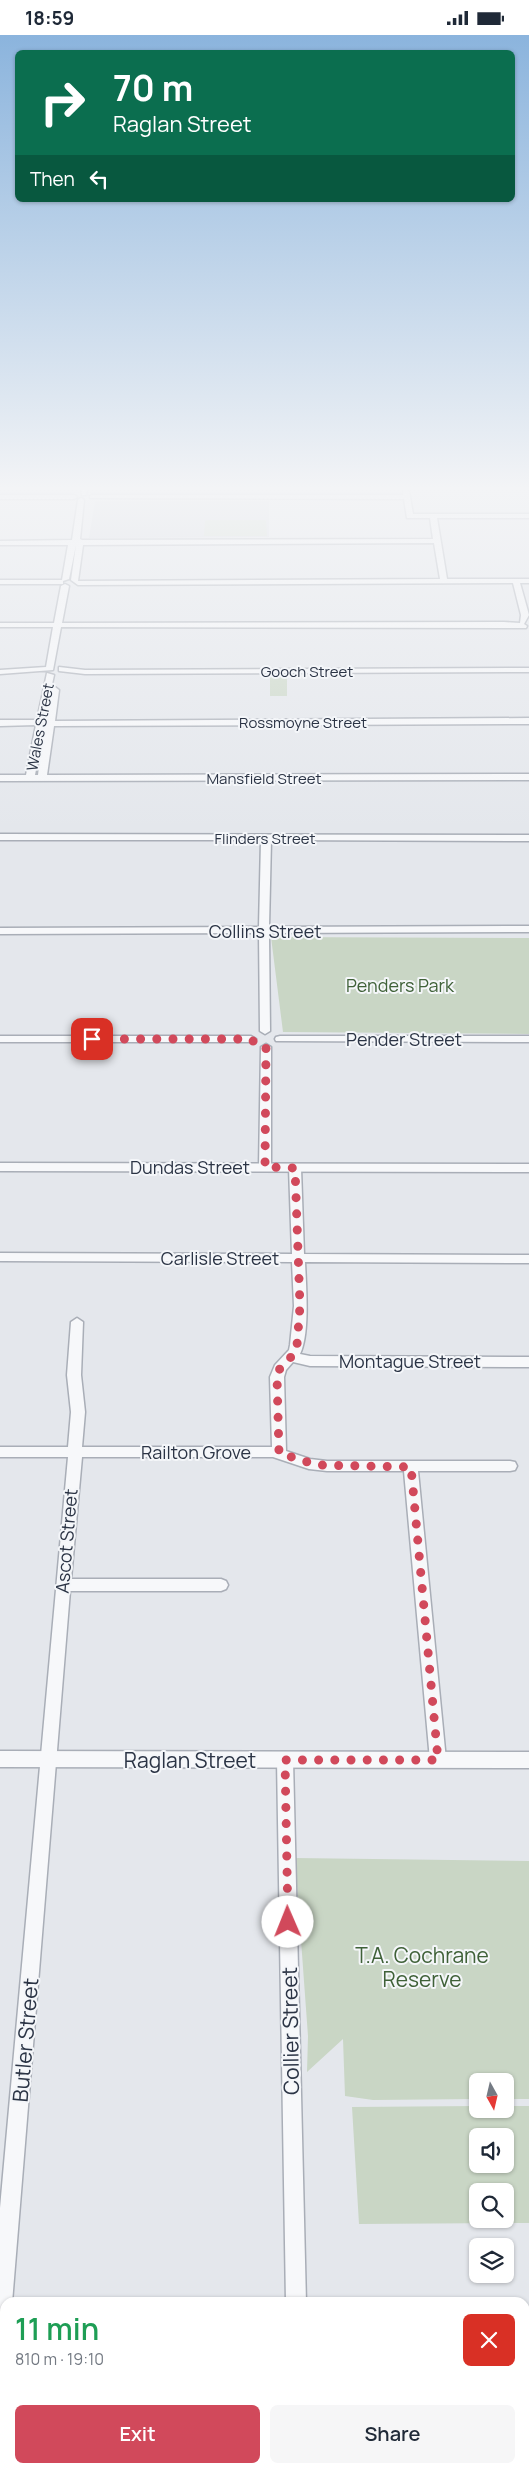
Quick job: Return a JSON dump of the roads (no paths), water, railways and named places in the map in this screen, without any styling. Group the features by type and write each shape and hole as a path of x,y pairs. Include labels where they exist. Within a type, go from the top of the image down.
{"street":[{"name":"Wales Street","path":"42,778 50,723 54,672 66,602"},
{"path":"0,625 526,623 521,602"},
{"name":"Gooch Street","path":"0,672 529,670"},
{"name":"Wales Street","path":"30,778 40,723 54,672"},
{"name":"Rossmoyne Street","path":"0,723 529,721"},
{"name":"Mansfield Street","path":"3,778 529,777"},
{"path":"0,789 3,778"},
{"name":"Flinders Street","path":"0,837 529,838"},
{"path":"265,1031 266,838"},
{"name":"Collins Street","path":"0,931 265,932 529,929"},
{"path":"0,1039 251,1039 257,1045 266,1047 276,1045 280,1039 274,1033 265,1031 255,1033 251,1039"},
{"name":"Pender Street","path":"280,1039 529,1039"},
{"path":"265,1167 266,1047"},
{"name":"Dundas Street","path":"0,1167 529,1168"},
{"path":"279,1453 277,1377 280,1368 292,1357 297,1345 300,1306 295,1168"},
{"name":"Carlisle Street","path":"0,1257 529,1259"},
{"name":"Ascot Street","path":"48,1759 78,1412 74,1375 77,1322"},
{"name":"Montague Street","path":"292,1357 310,1361 529,1361"},
{"name":"Railton Grove","path":"0,1453 279,1453 317,1465 411,1467 510,1466"},
{"path":"411,1467 438,1760"},
{"path":"62,1585 221,1585"},
{"name":"Raglan Street","path":"0,1759 529,1760"},
{"name":"Butler Street","path":"2,2297 48,1759"},
{"name":"Collier Street","path":"285,1760 296,2297"}],"park label":[{"name":"Penders Park","path":"400,985"},
{"name":"T.A. Cochrane Reserve","path":"422,1967"}]}
